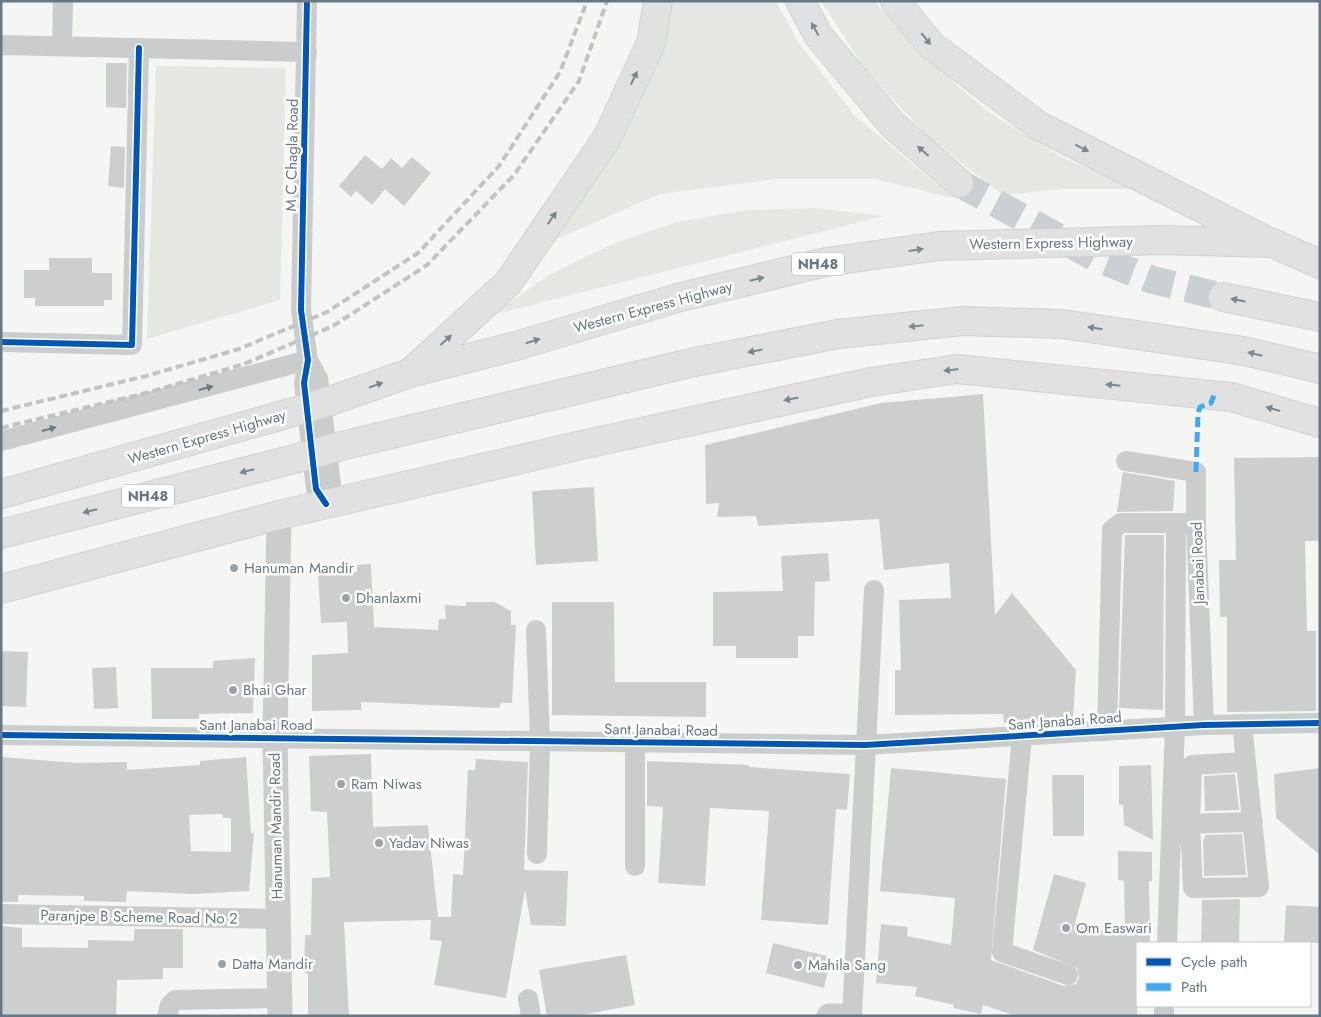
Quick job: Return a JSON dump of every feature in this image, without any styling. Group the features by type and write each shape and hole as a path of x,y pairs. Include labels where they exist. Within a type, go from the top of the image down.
{"main road":[{"path":"410,372 508,283 606,138 651,44 658,1"},
{"path":"800,1 818,35 892,124 959,183"},
{"path":"895,1 932,46 1039,126 1272,243"},
{"name":"Western Express Highway","path":"1,494 290,414 410,372 516,346 677,298 826,262 939,246 1162,240 1272,243 1320,264"},
{"path":"1223,297 1320,317"},
{"name":"NH48","path":"1,534 338,447 699,362 838,334 963,322 1062,324 1244,351 1320,369"},
{"path":"1,588 326,504 800,397 871,382 957,369 1231,397 1320,423"}],"street":[{"path":"62,46 63,1"},
{"name":"M C Chagla Road","path":"307,1 300,310 308,360 304,383 316,489 326,504"},
{"path":"1,45 307,52"},
{"path":"1,342 132,345 139,48"},
{"path":"1,441 308,360"},
{"name":"Janabai Road","path":"1126,461 1196,472 1186,523 1204,725"},
{"name":"Hanuman Mandir Road","path":"279,515 275,737 280,1007"},
{"path":"1107,731 1112,530 1121,523 1186,523 1175,726 1180,825 1193,888 1259,887 1242,724"},
{"path":"840,1016 865,745 874,590"},
{"path":"536,630 540,740 537,854"},
{"name":"Sant Janabai Road","path":"1,735 865,745 1175,726 1320,723"},
{"path":"1022,736 1002,952 1068,975"},
{"path":"635,742 635,866"},
{"path":"1167,942 1180,825 1192,765 1245,762"},
{"path":"1180,825 1253,822"},
{"name":"Paranjpe B Scheme Road No 2","path":"1,914 277,919"},
{"path":"167,1016 170,1005 175,1000 235,1007 280,1007"}],"shaded area":[{"path":"668,1 776,1 798,42 854,115 953,198 874,179 777,179 660,194 552,241 615,152 648,77"},
{"path":"821,1 874,1 926,59 990,113 1061,157 1139,189 1063,189 1003,195 929,138 865,69"},
{"path":"156,66 286,68 280,300 147,339"},
{"path":"815,208 884,216 492,315 549,275 612,244 677,222 746,210"}],"building":[{"path":"106,63 127,63 126,108 106,107"},
{"path":"111,146 125,147 124,188 108,186"},
{"path":"365,155 382,169 391,158 402,168 412,157 431,173 404,206 385,189 372,205 356,191 351,197 339,186"},
{"path":"49,258 92,258 92,273 112,273 112,300 104,300 104,306 35,306 35,298 24,298 24,270 49,270"},
{"path":"983,394 995,615 1012,593 1076,670 1073,720 1004,723 1003,714 895,715 895,670 901,670 899,600 951,598 949,563 884,570 879,519 758,526 756,516 717,517 719,503 706,504 705,445 881,403"},
{"path":"1320,457 1320,541 1305,541 1307,631 1316,631 1316,711 1227,712 1227,617 1220,617 1219,560 1236,560 1234,458"},
{"path":"1123,472 1175,481 1173,511 1117,512"},
{"path":"594,487 598,561 536,565 532,491"},
{"path":"1125,535 1164,535 1163,710 1119,708"},
{"path":"828,553 830,581 815,582 814,636 798,636 798,658 736,658 736,646 713,646 713,592 783,591 781,556"},
{"path":"371,564 374,627 438,630 439,619 446,619 445,605 466,606 466,602 495,602 511,611 511,625 516,625 512,703 501,703 499,708 361,702 361,710 312,711 312,655 348,653 347,622 321,623 318,573 357,572 357,565"},
{"path":"552,602 614,602 615,682 706,682 706,717 552,715"},
{"path":"1,651 28,652 26,707 1,706"},
{"path":"255,658 253,713 199,714 199,719 152,719 151,668 213,668 213,661"},
{"path":"116,667 118,708 94,709 92,668"},
{"path":"371,754 373,827 428,825 438,917 451,917 453,874 463,875 468,770 475,770 476,759 528,762 524,870 568,871 566,926 531,925 525,890 506,998 434,985 442,941 430,940 431,920 344,922 349,1016 308,1016 308,974 304,972 305,935 311,935 312,878 330,877 327,812 311,811 309,756"},
{"path":"1,757 78,763 127,762 127,770 200,765 200,761 246,757 251,833 254,833 249,891 194,894 127,891 126,902 84,901 84,896 18,895 18,902 1,902","holes":["222,814 223,818 231,818 231,852 191,851 189,815"]},
{"path":"647,761 749,765 749,767 850,774 847,810 836,809 828,925 761,920 769,811 710,808 705,886 658,883 663,807 647,806"},
{"path":"1151,765 1153,840 1124,825 1123,805 1119,805 1119,766"},
{"path":"891,768 1006,779 991,960 1064,986 1076,984 1079,978 1077,968 1033,950 1054,874 1086,883 1075,923 1107,932 1125,931 1124,881 1118,880 1118,851 1152,852 1152,881 1149,881 1150,942 1136,942 1137,1016 1016,1016 983,1005 981,1014 953,1008 954,1005 915,996 917,987 876,983 881,924 908,927 907,936 951,945 955,898 880,891"},
{"path":"1320,768 1320,855 1276,818 1274,774"},
{"path":"1235,774 1239,810 1205,811 1204,776"},
{"path":"1052,775 1084,775 1084,836 1053,836"},
{"path":"1242,834 1246,875 1204,876 1203,839 1205,839 1205,835"},
{"path":"1240,899 1239,942 1201,942 1202,900"},
{"path":"1286,905 1320,907 1320,943 1284,942"},
{"path":"1,926 22,928 22,947 88,948 88,940 134,941 134,929 183,929 183,968 163,968 163,979 117,980 116,1016 1,1016"},
{"name":"Mahila Sang","path":"773,943 831,957 824,988 766,973"},
{"path":"626,955 635,1005 576,1016 547,1016 539,970"}],"tunnel":[{"path":"959,183 1096,258 1153,280 1223,297"}],"railway":[{"path":"1,411 146,376 239,349 327,312 418,253 499,166 560,72 587,1"},
{"path":"1,428 150,392 244,364 333,326 427,265 514,175 579,81 607,1"}],"marked path":[{"path":"1196,472 1198,413 1200,407 1211,403 1214,395"}],"cycle path":[{"path":"307,1 301,310 308,360 304,383 316,489 326,504"},
{"path":"1,342 132,345 139,48"},
{"path":"1,735 865,745 1204,725 1320,723"}],"place":[{"name":"Hanuman Mandir","path":"234,568"},
{"name":"Dhanlaxmi","path":"346,598"},
{"name":"Bhai Ghar","path":"233,690"},
{"name":"Ram Niwas","path":"341,784"},
{"name":"Yadav Niwas","path":"379,843"},
{"name":"Om Easwari","path":"1066,928"},
{"name":"Datta Mandir","path":"222,964"},
{"name":"Mahila Sang","path":"798,965"}]}
